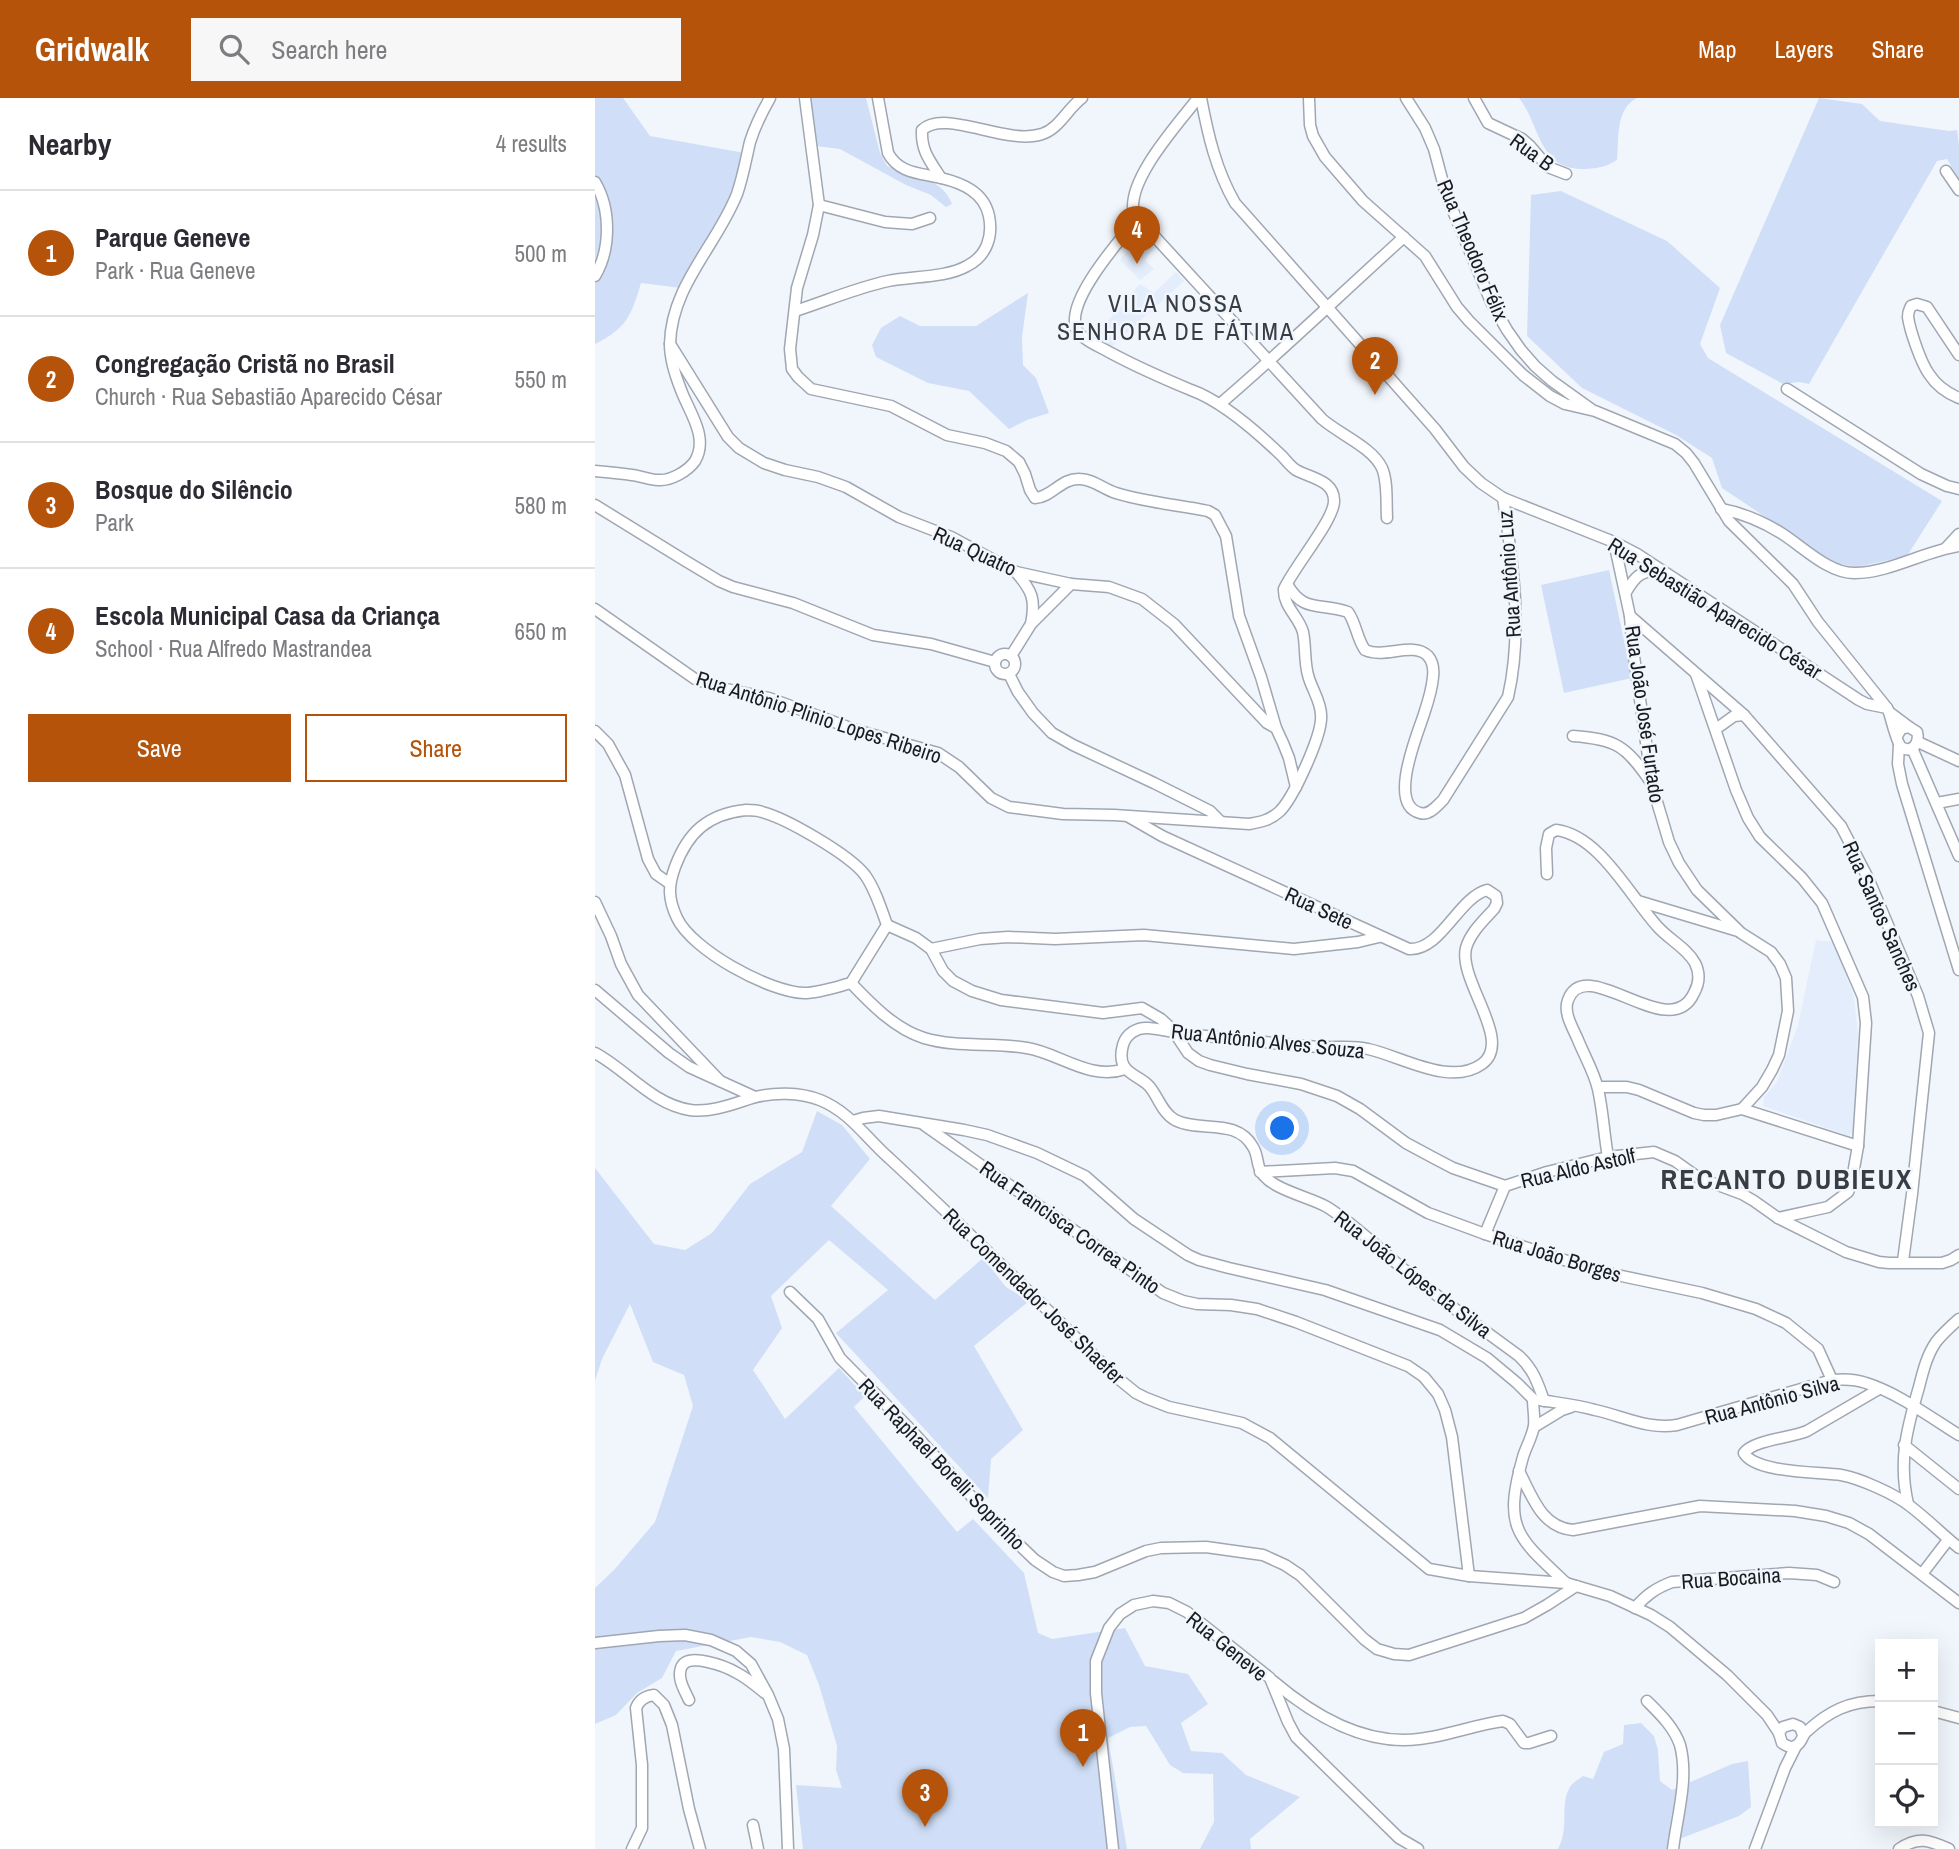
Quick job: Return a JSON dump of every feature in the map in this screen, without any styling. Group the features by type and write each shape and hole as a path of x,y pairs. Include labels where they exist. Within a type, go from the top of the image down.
{"street":[{"path":"595,471 659,480 683,473 694,463 700,445 699,435 672,366 672,319 676,304 736,195 755,129 770,98"},
{"path":"805,98 819,205 797,288 791,335 791,362 797,377 804,384 823,392 891,406 947,435 985,443 1006,451 1019,462 1035,498 1045,496 1061,484 1081,479 1115,492 1208,511 1215,515 1226,536 1238,616 1261,677 1276,728"},
{"path":"795,311 888,281 953,271 968,266 981,256 988,244 991,229 988,212 977,194 960,183 912,173 892,160 888,153 878,98"},
{"path":"941,178 921,143 922,130 932,123 950,123 1013,137 1039,135 1055,127 1082,98"},
{"path":"1200,98 1148,163 1141,176 1132,209 1137,219 1322,419 1369,452 1379,463 1384,476 1387,517"},
{"name":"Rua Sebastião Aparecido César","path":"1200,98 1217,167 1235,203 1435,429 1464,467 1481,483 1503,498 1614,542 1859,700 1867,705 1888,710 1909,727"},
{"path":"1309,98 1310,125 1318,148 1352,190 1425,256 1469,321 1523,375 1550,396 1565,404 1595,411 1681,448 1694,463 1735,529 1793,584 1818,622 1888,710 1898,740 1904,748 1915,745 1959,761"},
{"name":"Rua Theodoro Félix","path":"1406,98 1425,128 1434,149 1446,194 1491,302 1507,330 1521,350 1544,373 1595,411"},
{"name":"Rua B","path":"1474,98 1488,123 1522,139 1548,167 1566,174"},
{"path":"1946,171 1959,190"},
{"path":"595,182 605,207 606,232 606,248 595,276"},
{"path":"819,205 885,222 912,225 930,218"},
{"path":"1137,219 1096,270 1076,312 1076,330 1088,340 1150,374 1195,391 1220,404 1297,470 1318,479 1331,490 1334,499 1329,517 1287,583"},
{"path":"1220,404 1268,363 1327,306 1408,240"},
{"path":"1959,355 1927,307 1917,304 1911,306 1908,315 1921,360 1935,382 1959,398"},
{"name":"Rua Quatro","path":"670,344 720,427 739,448 764,463 846,487 899,517 950,537 1016,572 1071,584 1109,587 1129,593 1152,605 1174,624 1267,723 1276,728 1289,758 1296,788"},
{"path":"1787,389 1921,474 1947,486 1959,488"},
{"name":"Rua Antônio Luz","path":"1287,583 1300,601 1348,612 1365,650 1379,653 1417,650 1430,659 1433,675 1405,790 1412,808 1419,813 1426,813 1435,809 1443,800 1508,697 1512,681 1514,584 1503,498"},
{"path":"595,505 733,587 793,603 873,635 931,644 995,662"},
{"path":"1721,509 1739,513 1779,531 1842,572 1876,570 1959,546"},
{"path":"1946,548 1959,534"},
{"name":"Rua João José Furtado","path":"1614,542 1630,616 1652,785 1663,825 1679,863 1702,896 1741,933"},
{"path":"1626,592 1642,572 1659,569"},
{"path":"1016,572 1032,594 1034,604 1031,624"},
{"name":"Rua Antônio Plinio Lopes Ribeiro","path":"595,609 695,679 769,698 856,730 938,752 959,767 991,798 1010,807 1063,814 1249,824 1264,821 1288,802 1311,752 1321,720 1306,668 1303,633 1283,593 1287,583"},
{"path":"1011,656 1031,624 1071,584"},
{"name":"Rua Santos Sanches","path":"1630,616 1744,715 1844,831 1868,878 1918,996 1929,1033 1903,1261"},
{"path":"1632,642 1651,634"},
{"path":"1002,654 1011,656 1016,664 1009,674 1003,674 997,671 995,662 1002,654"},
{"path":"1009,674 1033,713 1052,733 1210,811 1221,822"},
{"path":"1696,674 1748,818 1760,837 1802,878 1822,903 1863,997 1866,1024 1858,1146 1851,1185 1848,1192 1828,1207 1778,1218"},
{"path":"1716,729 1728,719 1744,715"},
{"path":"1959,856 1915,745 1917,732 1909,727 1901,729 1898,764 1902,784 1959,970"},
{"path":"595,731 608,744 620,763 648,859 656,874 669,883"},
{"path":"1573,736 1598,738 1618,746 1637,762 1652,785"},
{"path":"1937,803 1959,799"},
{"path":"887,925 851,983 801,993 763,982 706,951 684,930 677,919 669,883 681,850 695,831 708,822 732,811 759,811 781,818 857,866 866,876 887,925 916,938 931,949 943,971 953,981 972,991 1000,1000 1103,1013 1142,1008 1176,1032 1184,1048 1199,1061 1300,1084 1337,1096 1360,1109 1406,1143 1432,1157 1453,1168 1505,1186 1485,1234"},
{"name":"Rua Sete","path":"1129,817 1162,836 1409,949 1425,945 1434,938 1482,891 1487,890 1496,896"},
{"path":"1548,874 1549,834 1556,830 1575,835 1598,853 1655,924 1695,963 1699,979 1690,1001 1671,1010 1655,1009 1598,987 1581,987 1571,993 1566,1002 1567,1015 1598,1087 1608,1157"},
{"name":"Rua Antônio Alves Souza","path":"1125,1069 1121,1058 1123,1044 1131,1033 1140,1028 1318,1047 1354,1046 1436,1072 1471,1070 1486,1061 1492,1049 1492,1038 1470,982 1465,952 1469,940 1494,909 1496,896"},
{"path":"1637,901 1741,933 1771,952 1780,964 1786,978 1788,1011 1779,1055 1762,1087 1742,1109"},
{"path":"595,902 621,964 638,995 720,1081"},
{"path":"931,949 980,939 1008,937 1055,939 1144,935 1294,949 1380,937"},
{"path":"851,983 890,1018 924,1038 1028,1048 1078,1067 1101,1071 1125,1069 1148,1085 1169,1116 1177,1121 1236,1130 1255,1149 1260,1172"},
{"path":"595,990 669,1053 701,1074 755,1097"},
{"name":"Rua Comendador José Shaefer","path":"595,1053 646,1090 668,1103 689,1110 718,1108 775,1094 801,1095 828,1104 853,1121 880,1151 955,1219 1115,1376 1136,1393 1169,1407 1242,1423 1256,1429 1421,1564 1439,1572 1571,1584 1610,1596 1635,1608 1670,1627 1727,1675 1786,1731 1802,1731 1803,1735"},
{"path":"1598,1087 1627,1087 1639,1090 1704,1115 1742,1109 1858,1146"},
{"path":"853,1121 879,1116 987,1135 1060,1163 1085,1176 1134,1219 1163,1240 1199,1260 1325,1290 1440,1330 1487,1358 1533,1399 1534,1427 1514,1495 1517,1528 1532,1550 1571,1584"},
{"name":"Rua Francisca Correa Pinto","path":"924,1125 1163,1293 1197,1304 1257,1309 1408,1366 1424,1377 1438,1394 1452,1437 1469,1576"},
{"name":"Rua Aldo Astolf","path":"1505,1186 1608,1157 1654,1152 1665,1155 1699,1178 1754,1201 1778,1218 1846,1252 1879,1262 1942,1263 1959,1255"},
{"name":"Rua João Borges","path":"1260,1172 1335,1168 1353,1171 1428,1213 1485,1234 1598,1271 1702,1293 1756,1309 1786,1323 1818,1349 1832,1380"},
{"name":"Rua João Lópes da Silva","path":"1260,1172 1273,1184 1323,1205 1341,1216 1405,1271 1519,1356 1536,1377 1544,1401"},
{"path":"1942,1263 1959,1268"},
{"name":"Rua Raphael Borelli Soprinho","path":"790,1292 818,1319 840,1358 913,1432 990,1517 1035,1560 1053,1572 1064,1576 1078,1576 1161,1548 1206,1547 1263,1555 1300,1575 1377,1649 1409,1655 1524,1618 1548,1605 1571,1584"},
{"path":"1908,1504 1903,1479 1904,1445 1913,1406 1931,1351 1959,1318"},
{"name":"Rua Antônio Silva","path":"1533,1399 1593,1409 1649,1426 1663,1427 1832,1380 1849,1379 1865,1383 1913,1406 1959,1435"},
{"path":"1879,1389 1807,1431 1749,1447 1744,1453 1750,1461 1762,1466 1844,1476 1863,1481 1908,1504 1959,1548"},
{"path":"1534,1427 1562,1410 1575,1406"},
{"path":"1904,1445 1959,1489"},
{"path":"1519,1471 1543,1516 1561,1529 1573,1530 1700,1506 1795,1511 1826,1516 1849,1523 1869,1534 1959,1603"},
{"path":"1923,1574 1948,1539"},
{"name":"Rua Bocaina","path":"1635,1608 1657,1587 1672,1582 1789,1573 1817,1575 1834,1582"},
{"name":"Rua Geneve","path":"1112,1849 1095,1693 1096,1661 1108,1628 1120,1614 1134,1605 1153,1601 1169,1603 1187,1612 1270,1678 1296,1737 1399,1838 1418,1849"},
{"path":"595,1643 685,1636 711,1640 736,1651 751,1664 779,1719 784,1749 789,1849"},
{"path":"689,1700 681,1682 680,1670 685,1663 692,1660 719,1665 739,1673 768,1695"},
{"path":"1270,1678 1298,1702 1336,1723 1372,1738 1417,1740 1503,1721 1510,1724 1524,1743 1529,1744 1551,1736"},
{"path":"632,1849 642,1828 642,1765 636,1708 640,1701 655,1695 664,1705 672,1725 700,1849"},
{"path":"1647,1701 1668,1724 1679,1744 1683,1786 1673,1849"},
{"path":"1786,1731 1822,1718 1848,1704 1875,1701"},
{"path":"1938,1712 1959,1718"},
{"path":"1755,1849 1796,1746 1803,1735 1822,1718"},
{"path":"1786,1731 1791,1747 1796,1746"},
{"path":"1785,1768 1786,1731"},
{"path":"753,1825 758,1849"},
{"path":"1899,1849 1909,1842 1921,1840 1949,1849"}],"shaded area":[{"path":"595,98 623,98 650,136 745,153 726,207 681,288 641,283 626,320 614,332 595,344"},
{"path":"811,98 866,98 880,153 887,166 934,183 948,195 952,204 946,207 931,195 906,185 840,149 816,146"},
{"path":"1519,98 1637,98 1625,109 1622,117 1617,160 1602,167 1586,169 1570,168 1558,163 1550,155"},
{"path":"1819,98 1862,104 1880,121 1957,130 1959,179 1947,159 1937,161 1809,384 1783,384 1726,353 1720,325"},
{"path":"1561,191 1667,241 1720,288 1700,344 1708,358 1942,501 1907,556 1857,567 1834,563 1722,488 1712,458 1676,435 1582,388 1527,336 1531,195"},
{"path":"1146,239 1154,248 1145,260 1154,269 1140,280 1120,260 1136,240"},
{"path":"1176,272 1184,281 1111,347 1092,339 1140,284 1154,293"},
{"path":"1028,293 1022,337 1023,365 1036,378 1049,413 1009,429 969,391 928,383 876,357 872,345 881,328 900,316 920,326 976,326"},
{"path":"1609,570 1632,678 1564,693 1541,585"},
{"path":"1816,940 1834,942 1854,997 1858,1033 1853,1130 1850,1136 1763,1106 1764,1097 1777,1082 1798,1025"},
{"path":"817,1111 842,1125 870,1159 831,1206 935,1300 983,1258 1006,1287 1029,1301 974,1346 1023,1430 991,1459 988,1498 836,1333 888,1290 829,1240 771,1296 782,1328 753,1370 785,1419 839,1368 865,1396 854,1407 957,1532 973,1519 1024,1573 1038,1633 1052,1639 1125,1628 1145,1666 1188,1674 1208,1704 1181,1723 1191,1751 1222,1753 1246,1775 1300,1797 1250,1839 1251,1849 1200,1849 1214,1822 1213,1774 1183,1773 1170,1765 1146,1726 1130,1727 1108,1738 1127,1849 803,1849 796,1785 842,1788 836,1770 837,1746 807,1655 780,1642 751,1637 676,1651 662,1678 637,1693 616,1715 595,1724 595,1588 655,1522 693,1406 684,1375 653,1362 630,1304 602,1359 595,1381 595,1168 654,1244 685,1250 712,1233 750,1184 802,1152"},
{"path":"1641,1723 1654,1736 1658,1750 1660,1781 1672,1790 1732,1764 1748,1761 1751,1807 1739,1816 1682,1838 1672,1849 1558,1849 1562,1841 1565,1801 1570,1787 1583,1776 1593,1779 1604,1752 1623,1744 1624,1725"}],"place":[{"name":"Escola Municipal Casa da Criança","path":"1137,264"},
{"name":"Congregação Cristã no Brasil","path":"1375,395"},
{"name":"Parque Geneve","path":"1083,1767"},
{"name":"Bosque do Silêncio","path":"925,1827"}],"district":[{"name":"VILA NOSSA SENHORA DE FÁTIMA","path":"1176,317"},
{"name":"RECANTO DUBIEUX","path":"1787,1179"}]}
